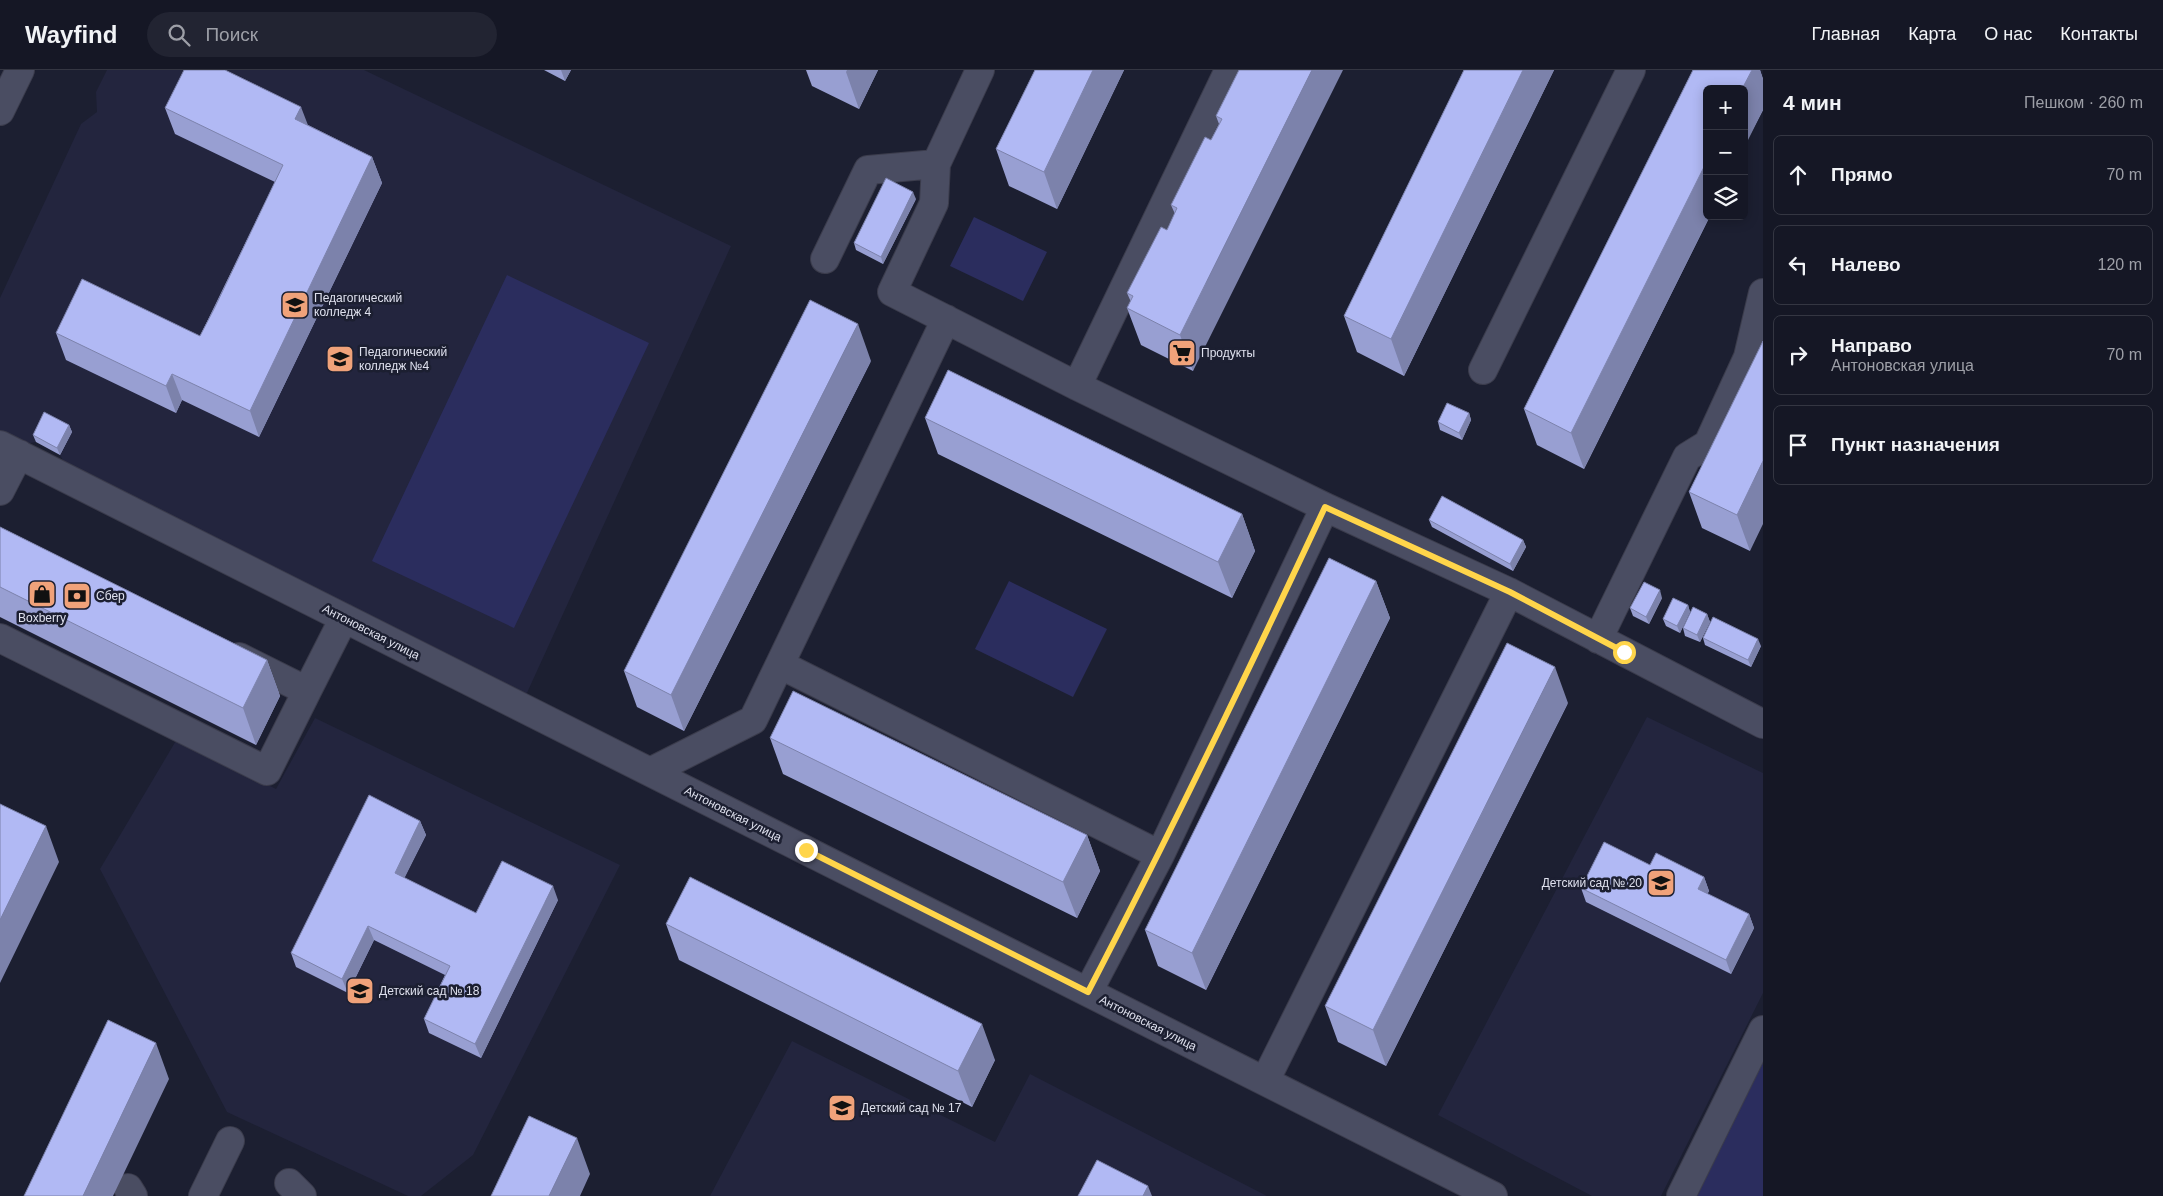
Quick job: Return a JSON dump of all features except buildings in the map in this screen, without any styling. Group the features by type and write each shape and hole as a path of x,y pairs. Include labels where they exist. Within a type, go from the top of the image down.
{"street":[{"path":"0,111 20,70"},
{"path":"980,70 936,164 934,202 892,292 1077,386 1325,507 1510,592 1598,638 1761,717"},
{"path":"1077,386 1229,70"},
{"path":"1483,370 1631,70"},
{"path":"825,259 868,170 936,164"},
{"path":"1598,638 1687,457 1708,444 1748,357 1763,293"},
{"path":"650,772 753,720 781,666 946,319"},
{"path":"0,491 9,449"},
{"name":"Антоновская улица","path":"9,449 1493,1196"},
{"path":"1088,992 1160,855 1252,666 1325,507"},
{"path":"1265,1082 1510,592"},
{"path":"0,638 267,771 344,618"},
{"path":"219,648 307,691"},
{"path":"781,666 1160,855"},
{"path":"1681,1196 1763,1030"},
{"path":"204,1196 230,1141"}],"shaded area":[{"name":"Педагогический колледж №4","path":"107,70 364,70 731,246 526,695 65,464 60,455 71,432 47,420 36,442 25,444 0,431 0,298 81,124 97,112 96,92"},
{"path":"974,217 1047,252 1023,301 950,266"},
{"path":"507,275 649,343 514,628 372,561"},
{"path":"1009,581 1107,629 1073,697 975,649"},
{"name":"Детский сад № 20","path":"1647,717 1763,773 1763,993 1661,1196 1592,1196 1438,1115"},
{"name":"Детский сад № 18","path":"315,718 620,865 473,1155 421,1196 408,1196 227,1112 100,869 177,739 276,789"},
{"path":"1763,1038 1763,1196 1671,1196"},
{"name":"Детский сад № 17","path":"792,1041 995,1142 1030,1074 1267,1196 710,1196"}],"place":[{"name":"Педагогический колледж 4","path":"295,305"},
{"name":"Продукты","path":"1182,353"},
{"name":"Педагогический колледж №4","path":"340,359"},
{"name":"Boxberry","path":"42,594"},
{"name":"Сбер","path":"77,596"},
{"name":"Детский сад № 20","path":"1661,883"},
{"name":"Детский сад № 18","path":"360,991"},
{"name":"Детский сад № 17","path":"842,1108"}],"route":[{"path":"806,850 1088,992 1160,855 1252,666 1325,507 1510,592 1624,652"}]}
